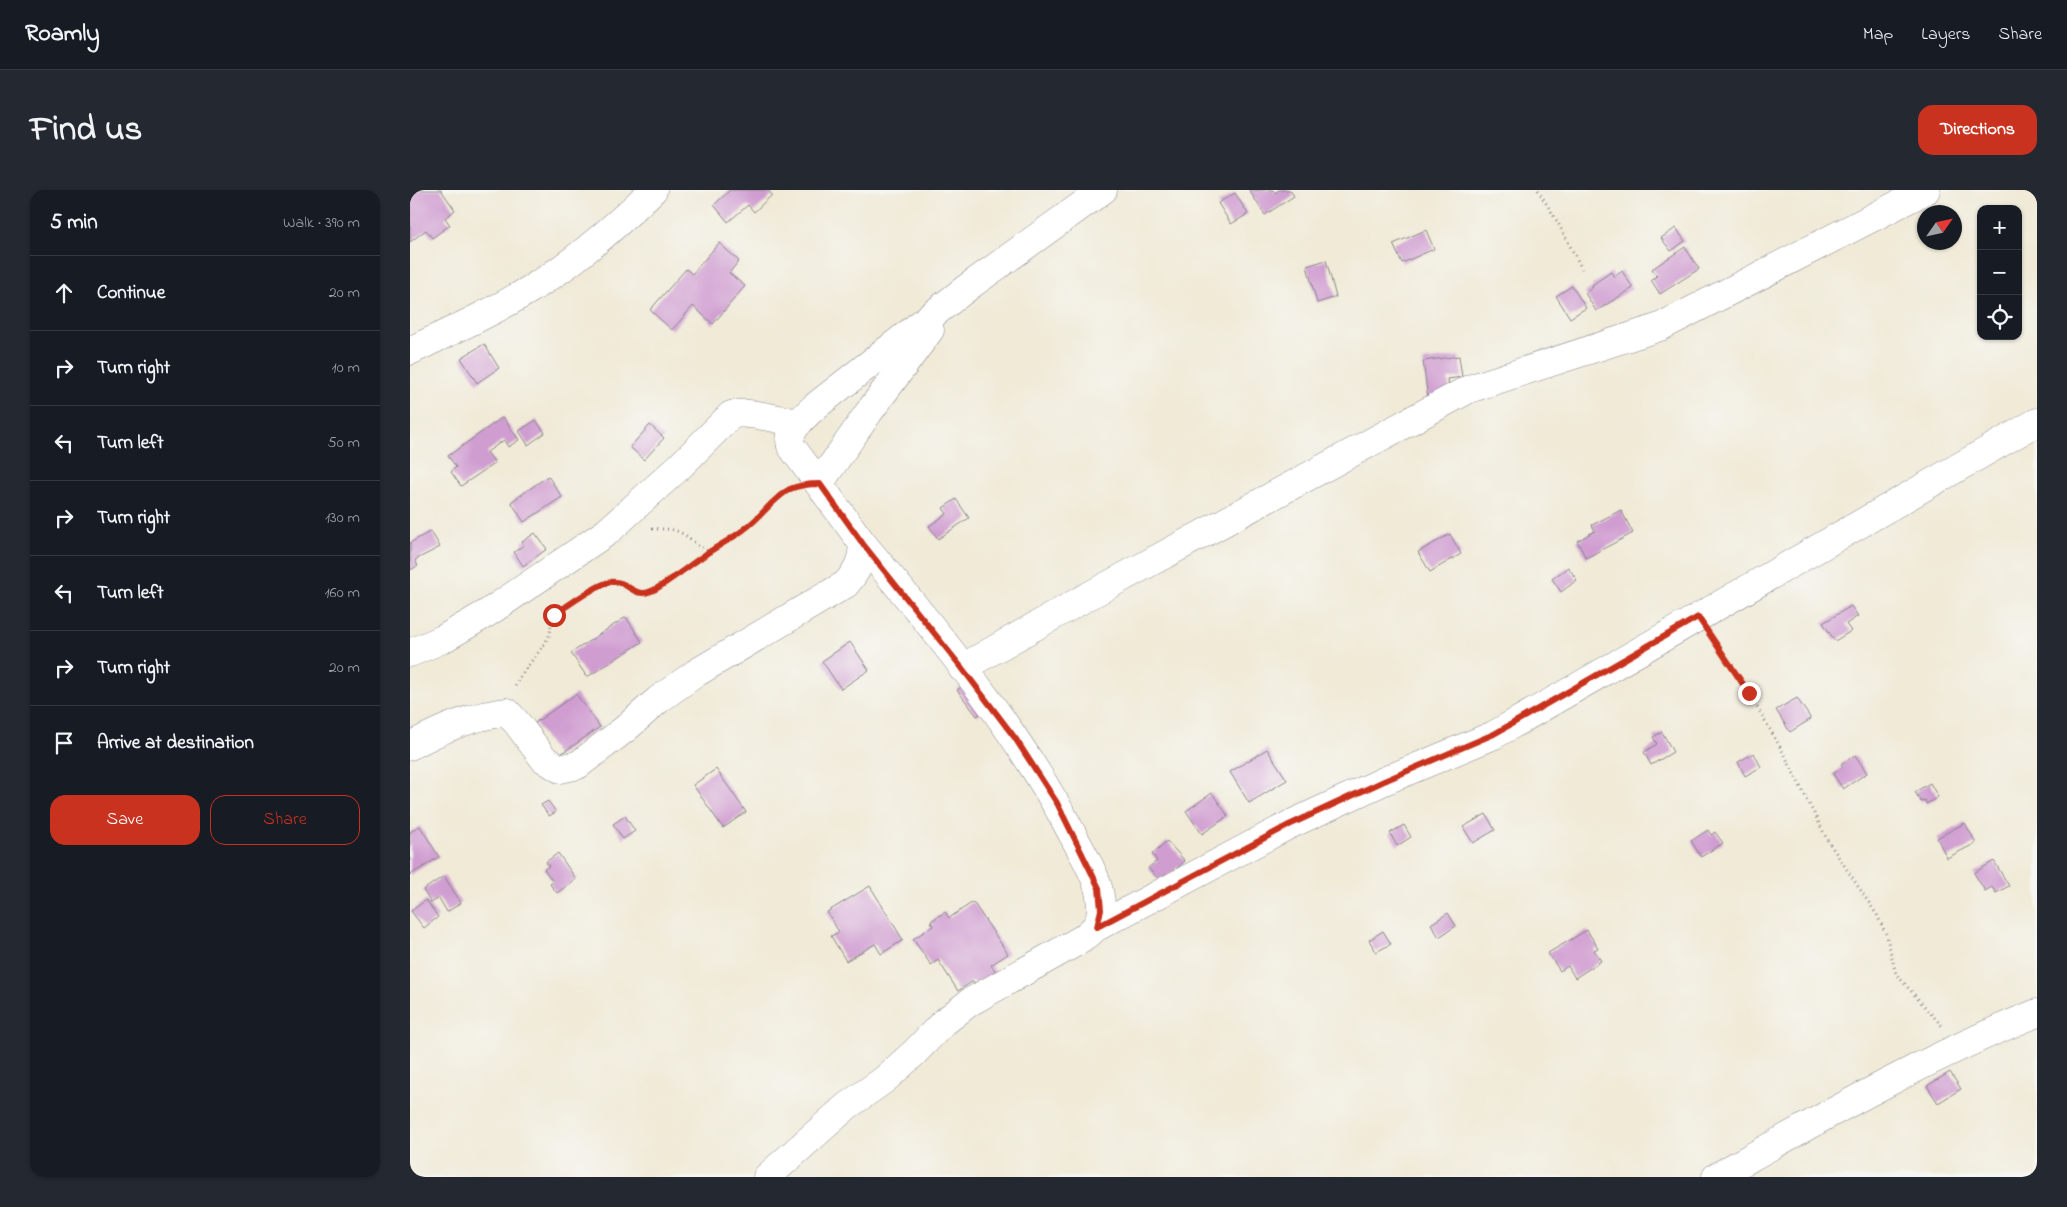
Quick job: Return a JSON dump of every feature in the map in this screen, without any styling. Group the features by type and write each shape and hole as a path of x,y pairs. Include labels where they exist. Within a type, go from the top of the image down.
{"street":[{"path":"410,351 489,312 551,276 609,232 653,190"},
{"path":"1097,927 1101,910 1099,888 1057,803 1015,738 863,544 791,446 791,438 798,423 817,405 949,302 1035,240 1066,215 1103,190"},
{"path":"962,668 1083,599 1469,389 1660,327 1926,190"},
{"path":"820,484 869,412 949,302"},
{"path":"410,653 443,639 489,612 607,532 673,473 731,415 743,414 798,423"},
{"path":"767,1177 847,1106 884,1080 914,1053 942,1023 970,1002 1082,939 1097,927 1289,825 1384,781 1494,734 2037,422"},
{"path":"410,746 439,730 465,720 507,712 544,759 560,768 578,765 625,729 658,700 696,673 846,584 859,568 863,544"},
{"path":"1716,1177 1854,1100 2000,1028 2037,1014"}],"path":[{"path":"1538,190 1557,221 1582,269"},
{"path":"507,712 519,679 549,636 554,615 583,596 608,583 618,583 638,594 648,593 748,527 770,505 790,489 808,484 820,484"},
{"path":"607,532 651,529 677,531 683,533 698,548 708,552"},
{"path":"1698,617 1749,693 1784,754 1828,840 1877,915 1886,934 1896,974 1902,983 1962,1047"}],"building":[{"path":"410,190 441,190 455,210 445,218 450,225 432,238 426,230 410,242"},
{"path":"730,190 768,190 772,195 754,212 748,205 728,222 714,205"},
{"path":"1249,190 1273,190 1275,193 1279,190 1290,190 1294,196 1265,215"},
{"path":"1235,193 1248,214 1231,224 1218,203"},
{"path":"1676,228 1685,241 1671,251 1661,238"},
{"path":"1426,230 1434,249 1402,263 1393,244"},
{"path":"719,243 739,261 729,273 745,286 713,324 693,306 672,330 650,310 686,269 692,274"},
{"path":"1685,247 1699,269 1660,294 1651,280 1657,276 1652,269"},
{"path":"1326,260 1336,297 1317,303 1307,266"},
{"path":"1622,271 1633,288 1596,311 1585,293 1593,287 1592,285 1611,272 1614,277"},
{"path":"1572,286 1586,308 1570,318 1556,296"},
{"path":"484,344 499,368 477,383 461,358"},
{"path":"1459,356 1462,377 1448,379 1450,396 1428,399 1423,361"},
{"path":"503,417 519,440 508,447 504,440 487,452 495,463 461,486 451,472 456,467 448,456"},
{"path":"536,420 545,433 528,445 519,431"},
{"path":"650,425 664,438 644,460 630,447"},
{"path":"548,476 562,497 524,522 511,502"},
{"path":"956,499 969,518 938,539 929,526 947,514 943,508"},
{"path":"1621,510 1633,533 1586,558 1577,541 1595,531 1592,525"},
{"path":"431,531 440,547 415,560 418,566 410,570 410,543"},
{"path":"535,533 547,549 523,566 514,552 524,545 522,542"},
{"path":"1450,534 1461,554 1430,572 1418,552"},
{"path":"1568,567 1577,580 1561,592 1552,579"},
{"path":"1851,606 1858,616 1846,624 1851,631 1835,641 1823,623"},
{"path":"626,617 642,642 587,677 571,653"},
{"path":"850,642 869,670 841,689 822,661"},
{"path":"968,682 987,708 977,716 957,690"},
{"path":"576,694 600,727 558,756 535,723"},
{"path":"1797,698 1811,719 1790,732 1776,710"},
{"path":"1662,732 1673,752 1651,765 1644,752 1657,744 1653,737"},
{"path":"1267,749 1287,780 1249,803 1230,772"},
{"path":"1754,753 1761,767 1745,776 1738,762"},
{"path":"1855,755 1867,773 1843,789 1833,774 1843,767 1841,764"},
{"path":"716,769 746,812 723,828 693,785"},
{"path":"1930,783 1938,797 1926,804 1925,800 1921,802 1915,792"},
{"path":"1212,793 1228,816 1202,834 1186,811"},
{"path":"548,801 556,812 549,816 541,805"},
{"path":"1486,814 1495,830 1473,843 1463,827"},
{"path":"625,816 635,831 623,839 613,824"},
{"path":"1965,823 1976,843 1947,858 1937,838"},
{"path":"1404,825 1411,837 1397,846 1390,833"},
{"path":"420,826 439,857 410,875 410,832"},
{"path":"1708,830 1711,835 1715,832 1723,843 1701,857 1691,841"},
{"path":"1167,841 1185,861 1161,882 1148,868 1157,861 1152,854"},
{"path":"558,853 576,879 557,893 550,884 553,882 544,869 549,866 546,862"},
{"path":"1994,861 2009,886 1996,893 1992,887 1985,891 1974,873"},
{"path":"444,876 461,903 447,912 439,898 431,903 423,890"},
{"path":"870,886 903,940 881,954 875,944 846,961 831,936 839,932 827,912"},
{"path":"426,900 438,917 424,928 411,911"},
{"path":"973,902 1008,954 991,965 998,975 979,989 973,981 958,991 938,960 931,965 913,939 933,926 931,921 945,912 949,918"},
{"path":"1448,913 1456,926 1439,937 1431,924"},
{"path":"1587,930 1598,948 1594,950 1601,961 1575,978 1568,966 1560,971 1548,953"},
{"path":"1383,931 1391,944 1376,952 1369,940"},
{"path":"1950,1072 1961,1089 1938,1103 1927,1086"}],"route":[{"path":"554,615 583,596 608,583 618,583 638,594 648,593 748,527 770,505 790,489 808,484 820,484 863,544 1015,738 1057,803 1099,888 1101,910 1097,927 1289,825 1384,781 1494,734 1698,617 1749,693"}]}
